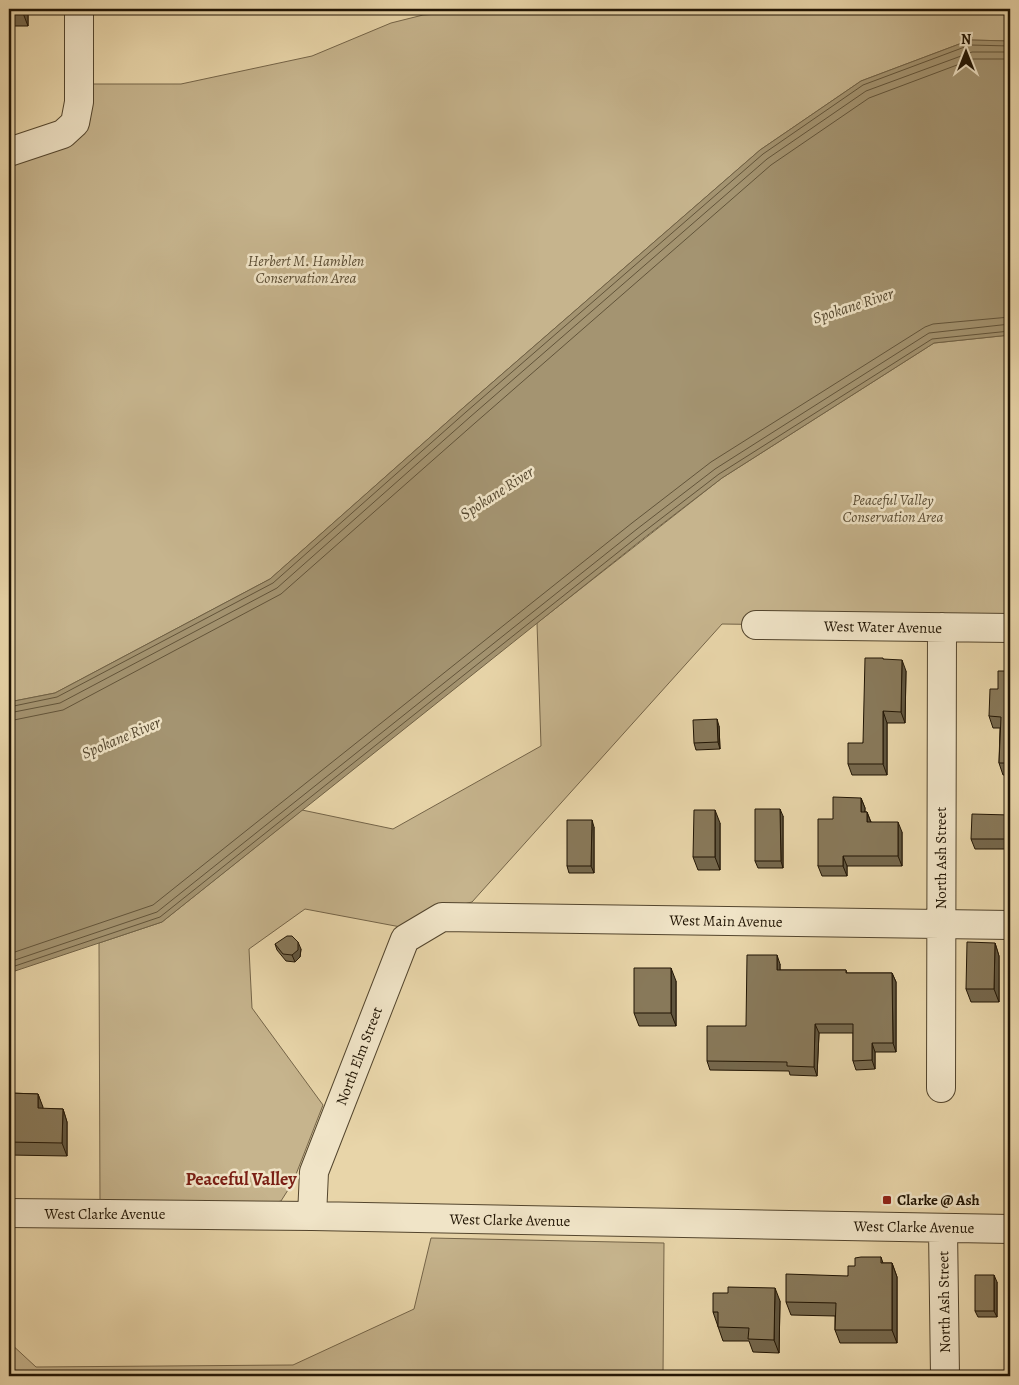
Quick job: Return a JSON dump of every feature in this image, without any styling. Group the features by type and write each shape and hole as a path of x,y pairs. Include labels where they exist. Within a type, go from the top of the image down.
{"street":[{"path":"9,152 51,140 69,130 75,123 79,109 80,9"},
{"name":"West Water Avenue","path":"756,625 1010,628"},
{"name":"North Ash Street","path":"940,1088 942,627"},
{"name":"West Main Avenue","path":"442,917 1010,925"},
{"name":"North Elm Street","path":"312,1216 314,1172 405,939 442,917"},
{"name":"West Clarke Avenue","path":"9,1213 312,1216 1010,1229"},
{"name":"North Ash Street","path":"943,1228 946,1376"}],"green space":[{"name":"Herbert M. Hamblen Conservation Area","path":"519,9 1010,9 1010,41 970,40 861,81 760,150 463,408 270,579 55,693 9,702 9,161 83,131 90,120 91,84 181,84 312,56 391,23 423,15"},
{"name":"Peaceful Valley Conservation Area","path":"1010,335 1010,628 722,624 472,902 440,910 406,928 305,909 249,949 252,1008 323,1105 293,1182 281,1201 260,1206 100,1205 99,943 162,922 302,810 393,829 541,746 537,623 722,478 934,343"},
{"path":"431,1238 664,1243 663,1376 9,1376 9,1342 36,1367 293,1365 414,1309"}],"water":[{"name":"Spokane River","path":"970,40 1010,41 1010,335 934,343 722,478 162,922 9,973 9,702 55,693 270,579 463,408 760,150 861,81"}],"building":[{"path":"9,9 23,9 23,13 9,13"},
{"path":"865,658 902,660 901,712 883,711 883,764 848,764 848,743 863,743"},
{"path":"998,671 1010,671 1010,763 999,763 1001,717 989,716 990,689 998,689"},
{"path":"717,719 718,742 694,743 693,720"},
{"path":"833,797 861,798 861,812 867,812 867,822 898,822 898,856 843,856 843,866 818,866 818,819 833,819"},
{"path":"755,809 780,809 781,861 755,861"},
{"path":"694,810 715,810 715,857 693,857"},
{"path":"972,814 1010,815 1010,839 971,839"},
{"path":"567,820 592,820 591,866 567,866"},
{"path":"287,936 292,936 298,942 298,950 292,955 283,954 275,944"},
{"path":"967,942 995,943 994,989 966,989"},
{"path":"747,955 777,955 777,970 846,970 846,973 892,973 893,1043 872,1043 872,1060 853,1061 853,1024 815,1024 814,1067 787,1066 787,1062 707,1061 707,1026 746,1026"},
{"path":"634,968 671,968 671,1013 634,1013"},
{"path":"9,1093 38,1094 38,1108 63,1109 62,1143 9,1142"},
{"path":"881,1257 881,1263 892,1263 892,1330 835,1330 836,1303 786,1302 786,1274 848,1276 848,1266 855,1266 855,1258"},
{"path":"975,1275 994,1275 994,1311 975,1311"},
{"path":"728,1287 775,1288 774,1340 748,1339 749,1328 718,1327 718,1312 713,1312 713,1293 728,1293"}],"place":[{"name":"Clarke @ Ash","path":"887,1200"}],"district":[{"name":"Peaceful Valley","path":"241,1179"}]}
